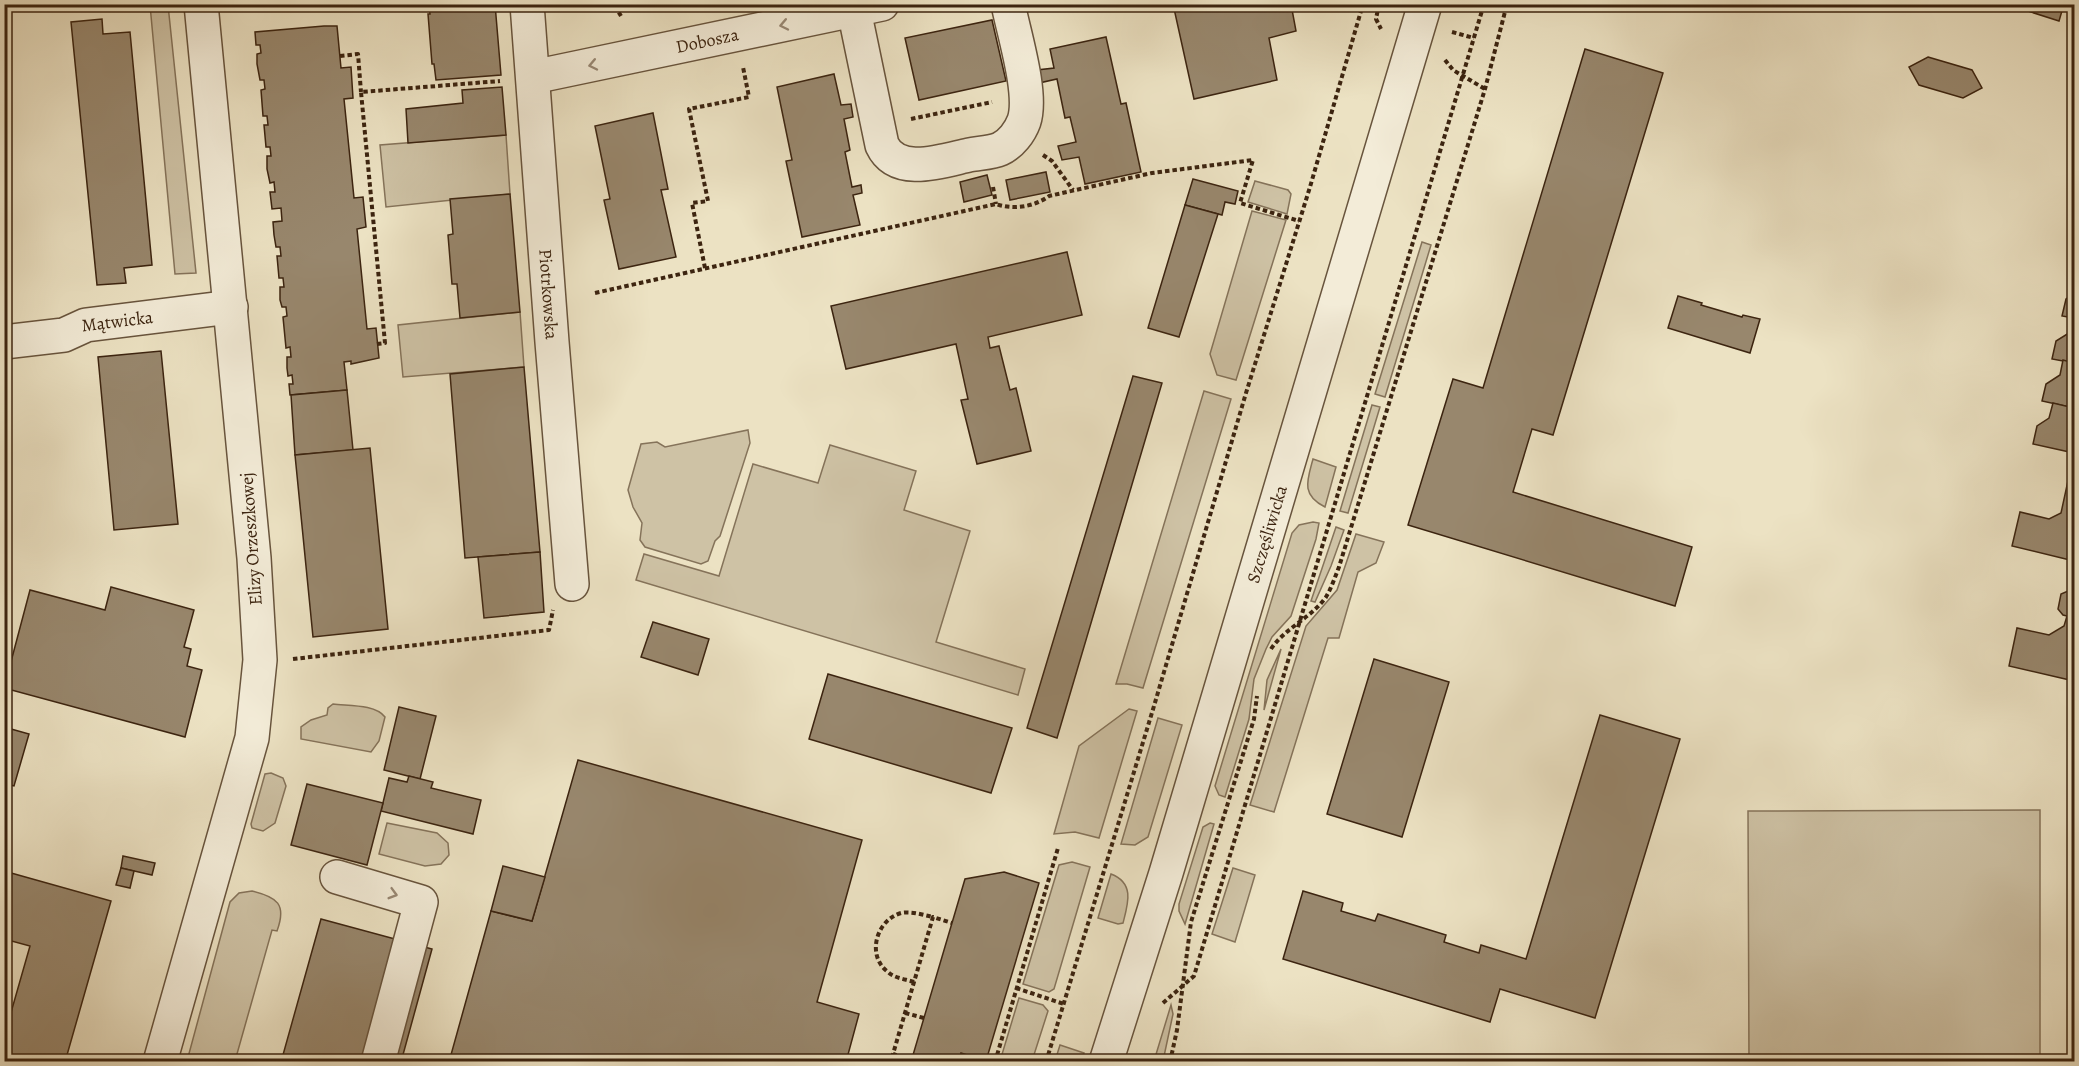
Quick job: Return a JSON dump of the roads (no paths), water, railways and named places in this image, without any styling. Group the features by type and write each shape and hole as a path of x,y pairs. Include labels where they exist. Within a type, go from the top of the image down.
{"street":[{"name":"Elizy Orzeszkowej","path":"159,1062 252,738 260,660 254,558 201,4"},
{"name":"Piotrkowska","path":"527,4 518,79 552,342 563,597"},
{"path":"868,7 878,126 886,153 892,159 909,164 925,164 1000,149 1015,137 1023,123 1026,111 1025,95 1008,4"},
{"name":"Dobosza","path":"518,79 868,7"},
{"name":"Szczęśliwicka","path":"1106,1062 1434,17"},
{"name":"Mątwicka","path":"4,342 64,335 86,325 231,307"},
{"path":"337,878 421,902 378,1062"}]}
